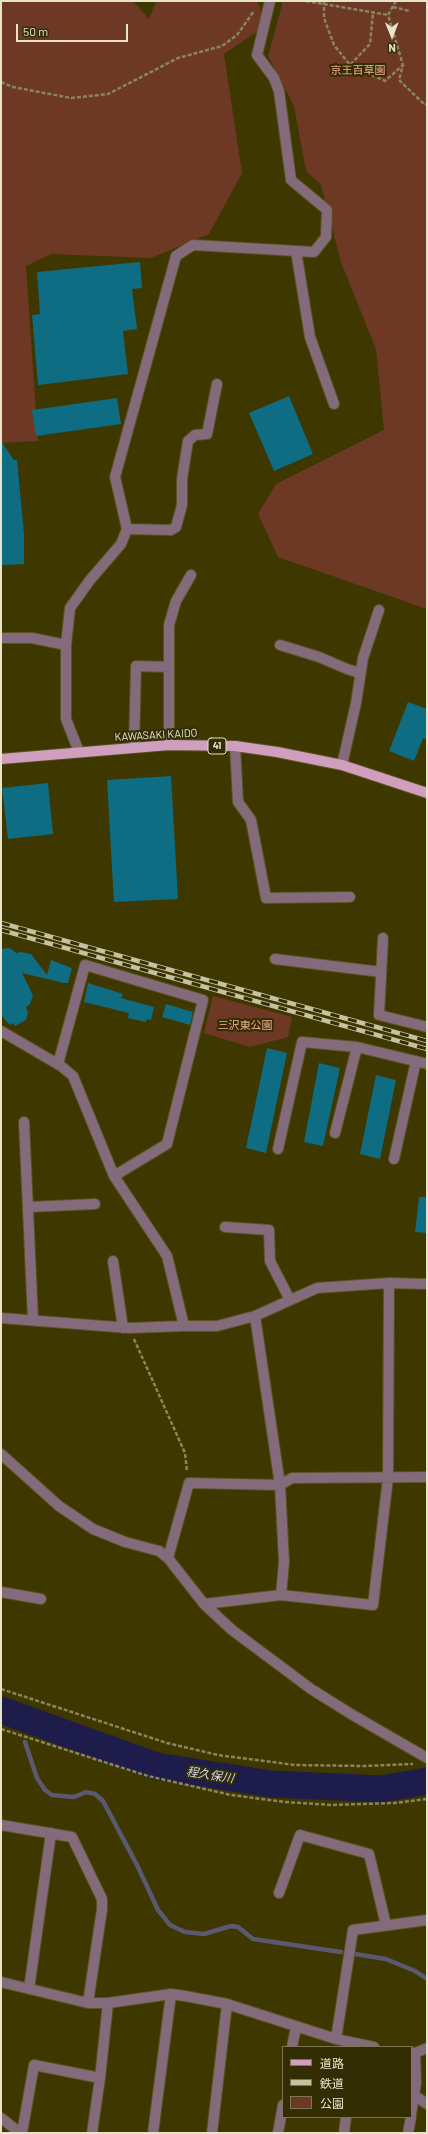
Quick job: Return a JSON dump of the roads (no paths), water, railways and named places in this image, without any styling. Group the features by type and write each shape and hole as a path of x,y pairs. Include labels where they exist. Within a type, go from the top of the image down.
{"main road":[{"name":"KAWASAKI KAIDO","path":"1,759 134,747 170,745 235,746 277,752 342,765 427,795"}],"street":[{"path":"79,752 66,719 66,645 70,608 90,580 121,544 127,528 115,477 176,256 193,245 314,252 326,237 327,210 291,180 279,91 274,78 257,55 270,1"},
{"path":"296,251 310,337 334,404"},
{"path":"127,528 171,530 176,527 182,505 182,479 188,441 195,435 207,434 217,384"},
{"path":"170,745 168,667 170,613 191,575"},
{"path":"342,765 356,703 363,658 380,610"},
{"path":"1,638 32,638 66,645"},
{"path":"280,645 319,657 360,673"},
{"path":"134,747 136,666 168,667"},
{"path":"235,746 238,802 251,820 266,898 350,897"},
{"path":"383,938 379,1015 427,1027"},
{"path":"274,959 381,972"},
{"path":"58,1064 85,965 203,1000 167,1144 114,1176"},
{"path":"1,1032 58,1064 73,1076 114,1176 168,1256 184,1326"},
{"path":"278,1149 302,1042 357,1047 427,1064"},
{"path":"335,1133 357,1047"},
{"path":"394,1159 416,1061"},
{"path":"24,1122 34,1320"},
{"path":"29,1207 95,1204"},
{"path":"225,1227 269,1230 270,1261 290,1300"},
{"path":"112,1261 126,1328"},
{"path":"1,1318 126,1328 217,1326 255,1316 317,1288 389,1283 427,1284"},
{"path":"204,1604 281,1596 373,1605 388,1478 389,1283"},
{"path":"255,1316 280,1485 284,1562 281,1596"},
{"path":"1,1454 59,1506 93,1529 125,1542 159,1551 168,1558 204,1604 232,1630 268,1655 290,1675 351,1714 417,1751 423,1760"},
{"path":"168,1558 189,1483 280,1485 292,1478 427,1477"},
{"path":"1,1592 41,1599"},
{"path":"417,1751 427,1749"},
{"path":"1,1826 72,1837 102,1900 102,1909 88,2003"},
{"path":"29,1989 51,1833"},
{"path":"279,1893 300,1835 369,1854 386,1925"},
{"path":"336,2039 353,1930 427,1920"},
{"path":"1,1982 88,2003 108,2003 171,1994 227,2004 355,2046"},
{"path":"153,2133 171,1994"},
{"path":"92,2133 100,2078 108,2003"},
{"path":"212,2133 227,2004"},
{"path":"292,2046 296,2027"},
{"path":"412,2108 416,2083 413,2052 427,2048"},
{"path":"1,2118 21,2133 34,2065 100,2078"},
{"path":"414,2095 427,2104"},
{"path":"278,2133 282,2111"},
{"path":"344,2133 346,2118"},
{"path":"408,2133 410,2118"}],"waterway":[{"name":"程久保川","path":"1,1710 156,1766 271,1784 381,1789 427,1781"},
{"path":"35,1730 37,1724"},
{"path":"25,1742 37,1778 45,1790 52,1795 74,1797 86,1792 95,1794 103,1801 137,1865 158,1910 170,1925 185,1932 204,1934 231,1926 238,1927 253,1939 341,1952"},
{"path":"355,1954 386,1959 415,1971 427,1979"}],"railway":[{"path":"1,923 427,1041"},
{"path":"1,930 427,1049"}],"park label":[{"name":"京王百草園","path":"358,70"},
{"name":"三沢東公園","path":"245,1025"}]}
